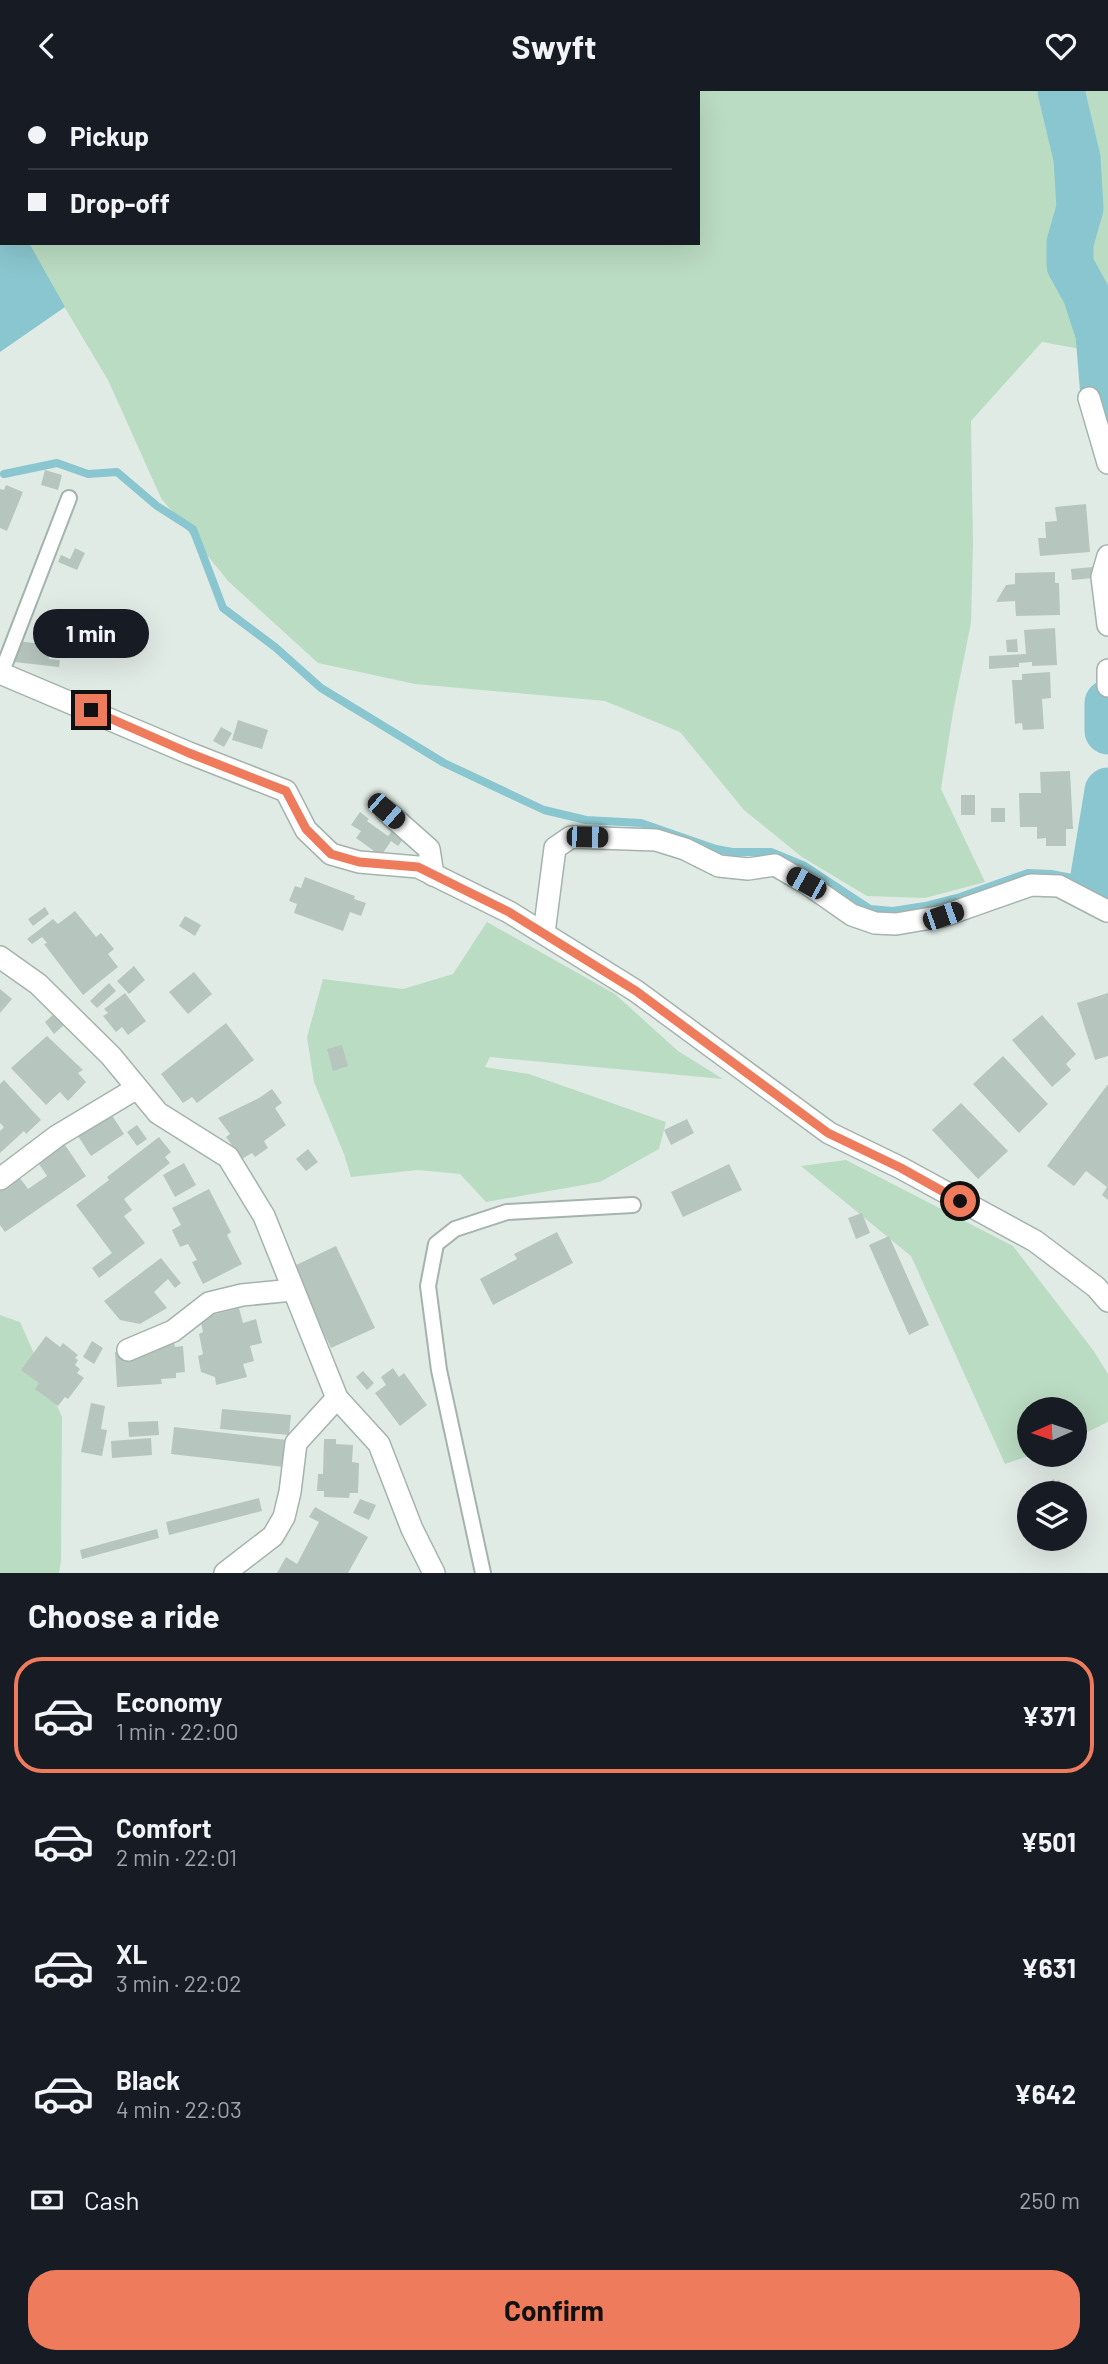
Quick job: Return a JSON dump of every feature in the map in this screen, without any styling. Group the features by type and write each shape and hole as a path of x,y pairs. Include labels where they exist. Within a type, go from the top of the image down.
{"street":[{"path":"1089,398 1108,463"},
{"path":"1108,556 1102,577 1108,625"},
{"path":"1108,670 1108,686"},
{"path":"1,673 286,791 306,829 331,854 359,862 418,867 509,912 636,991 828,1133 901,1168 1035,1241 1096,1287 1108,1301"},
{"path":"386,811 429,849 433,875"},
{"path":"544,933 555,848 571,837 656,840 685,849 719,866 748,869 775,865 852,915 874,923 896,925 943,916 1031,885 1059,886 1108,910"},
{"path":"0,957 38,984 111,1056 158,1113 228,1157 264,1216 337,1398 379,1444 412,1529 434,1573"},
{"path":"0,1179 57,1136 138,1088"},
{"path":"128,1350 173,1331 209,1303 242,1295 293,1290"},
{"path":"226,1573 273,1536 284,1517 296,1443 337,1398"}],"lane":[{"path":"1,673 69,498"},
{"path":"483,1573 439,1370 428,1286 436,1244 454,1229 507,1212 633,1205"}],"green space":[{"path":"700,91 1108,91 1108,354 1042,342 971,421 971,623 941,789 985,882 925,898 867,896 802,857 744,810 680,732 605,701 415,684 318,663 228,581 161,498 108,380 30,245 700,245"},
{"path":"487,922 615,994 678,1051 723,1079 490,1057 485,1067 529,1074 666,1122 659,1149 600,1182 486,1202 460,1174 418,1170 351,1177 314,1082 307,1037 323,979 403,989 453,974"},
{"path":"846,1160 1013,1246 1093,1350 1108,1374 1108,1422 1087,1432 1087,1397 1017,1397 1017,1460 1005,1464 911,1256 801,1166"},
{"path":"0,1315 20,1322 62,1417 59,1573 0,1573"}],"water":[{"path":"0,245 30,245 65,307 0,352"}],"building":[{"path":"45,470 62,475 58,490 41,485"},
{"path":"6,485 23,492 7,531 0,528 0,489 4,490"},
{"path":"1086,504 1090,552 1040,556 1038,538 1046,538 1045,522 1057,521 1055,507"},
{"path":"75,548 85,553 77,570 58,562 61,555 70,559"},
{"path":"1093,567 1094,578 1072,580 1071,569"},
{"path":"1055,572 1055,583 1059,583 1060,615 1016,616 1015,601 996,602 1006,585 1015,584 1015,573"},
{"path":"1055,628 1057,665 1032,666 1032,662 1019,663 1019,667 989,669 989,656 1026,654 1024,630"},
{"path":"1017,639 1018,652 1007,652 1006,640"},
{"path":"16,641 51,645 49,659 60,660 59,667 14,662"},
{"path":"1050,672 1051,698 1042,699 1044,729 1023,730 1022,723 1015,724 1012,680 1022,680 1022,674"},
{"path":"238,720 268,730 262,749 232,740"},
{"path":"221,727 232,733 224,747 213,741"},
{"path":"1070,771 1073,829 1066,829 1066,846 1046,846 1046,838 1037,839 1037,827 1020,827 1019,793 1041,793 1040,772"},
{"path":"961,795 975,795 975,815 961,815"},
{"path":"991,808 1005,808 1005,822 991,822"},
{"path":"360,812 369,819 367,821 388,836 392,831 403,839 398,846 391,841 381,856 356,838 361,831 351,825"},
{"path":"305,877 355,896 354,899 366,903 361,916 350,912 343,931 294,913 297,904 289,901 295,886 301,888"},
{"path":"45,907 49,914 33,926 28,919"},
{"path":"75,911 96,937 101,933 114,949 108,954 118,967 83,995 44,944 47,943 42,937 32,944 27,939 53,919 58,924"},
{"path":"185,916 201,925 195,936 179,926"},
{"path":"134,966 145,980 129,994 117,981"},
{"path":"194,972 212,994 188,1014 169,992"},
{"path":"109,983 116,991 97,1008 90,1001"},
{"path":"0,989 12,999 0,1013"},
{"path":"125,993 146,1021 128,1035 122,1027 116,1032 103,1016 108,1013 104,1009"},
{"path":"1108,993 1108,1056 1095,1060 1077,1003"},
{"path":"55,1013 65,1024 54,1034 45,1022"},
{"path":"1042,1015 1076,1054 1066,1064 1071,1070 1052,1087 1012,1040"},
{"path":"226,1023 254,1060 197,1103 192,1097 183,1103 161,1074"},
{"path":"47,1036 83,1070 78,1073 86,1082 68,1101 60,1092 46,1105 11,1068"},
{"path":"342,1045 348,1066 333,1071 327,1049"},
{"path":"1003,1056 1048,1104 1019,1133 973,1084"},
{"path":"4,1080 41,1120 0,1153 0,1131 4,1127 0,1123 0,1084"},
{"path":"1108,1084 1108,1200 1102,1195 1107,1187 1086,1171 1074,1186 1047,1166"},
{"path":"272,1089 282,1103 275,1108 286,1125 264,1141 268,1148 255,1157 252,1153 242,1159 226,1137 230,1134 218,1118"},
{"path":"961,1103 1008,1151 978,1179 932,1130"},
{"path":"106,1106 124,1134 91,1156 72,1127"},
{"path":"687,1119 694,1133 671,1145 664,1130"},
{"path":"137,1125 147,1139 137,1146 127,1132"},
{"path":"159,1137 171,1152 165,1157 170,1163 124,1199 132,1210 124,1216 145,1243 99,1278 92,1268 112,1253 76,1205"},
{"path":"61,1139 86,1176 5,1232 0,1225 0,1179 14,1170 28,1189 47,1176 35,1158"},
{"path":"308,1149 318,1162 306,1171 296,1159"},
{"path":"184,1163 196,1185 175,1197 163,1175"},
{"path":"729,1164 742,1190 683,1217 671,1192"},
{"path":"209,1189 231,1232 227,1235 242,1264 203,1284 192,1262 197,1260 188,1244 180,1247 172,1230 181,1225 172,1208"},
{"path":"862,1213 870,1233 856,1239 848,1218"},
{"path":"557,1232 573,1263 493,1305 480,1279 517,1259 514,1254"},
{"path":"889,1236 929,1325 909,1335 869,1245"},
{"path":"336,1246 375,1328 331,1348 292,1267"},
{"path":"161,1258 181,1283 175,1288 168,1279 154,1292 167,1308 140,1324 120,1320 104,1301"},
{"path":"239,1308 243,1323 256,1319 262,1343 250,1346 254,1361 243,1364 247,1377 216,1385 215,1377 201,1372 198,1356 203,1354 199,1334 203,1332 200,1318"},
{"path":"46,1336 60,1347 63,1343 78,1355 75,1358 78,1360 75,1365 80,1369 77,1373 84,1378 68,1399 65,1397 58,1406 35,1389 39,1383 21,1370"},
{"path":"92,1341 103,1348 94,1364 83,1357"},
{"path":"174,1342 175,1347 183,1346 185,1372 176,1373 176,1378 161,1379 162,1384 117,1387 115,1352 148,1349"},
{"path":"393,1368 399,1377 404,1373 427,1405 400,1426 375,1393 386,1385 381,1377"},
{"path":"363,1371 374,1383 367,1390 356,1377"},
{"path":"91,1403 105,1406 101,1429 107,1430 102,1456 81,1452"},
{"path":"222,1409 291,1415 289,1435 220,1429"},
{"path":"158,1421 159,1435 129,1437 128,1422"},
{"path":"174,1427 287,1440 284,1467 171,1454"},
{"path":"151,1438 152,1455 112,1458 111,1441"},
{"path":"324,1439 336,1439 336,1444 353,1445 352,1462 359,1463 358,1493 350,1493 349,1498 324,1497 324,1491 317,1491 318,1474 323,1474"},
{"path":"259,1498 262,1511 169,1535 166,1522"},
{"path":"360,1499 376,1505 369,1520 353,1513"},
{"path":"315,1507 368,1537 348,1573 277,1573 286,1557 297,1564 319,1522 309,1517"},
{"path":"157,1529 159,1538 82,1559 80,1550"}],"waterway":[{"path":"1061,91 1077,158 1080,208 1070,243 1070,265 1086,294 1099,334 1105,409 1108,414"},
{"path":"4,474 57,463 88,474 117,472 157,506 193,529 223,608 275,647 321,688 444,763 544,810 586,820 641,823 732,852 771,852 805,866 870,909 893,911 925,906 960,897 1028,873 1051,874 1093,882"},
{"path":"1108,703 1108,731"},
{"path":"1108,791 1093,882 1108,895"}],"route":[{"path":"91,710 189,753 286,791 306,829 331,854 359,862 418,867 509,912 636,991 828,1133 901,1168 960,1201"}]}
